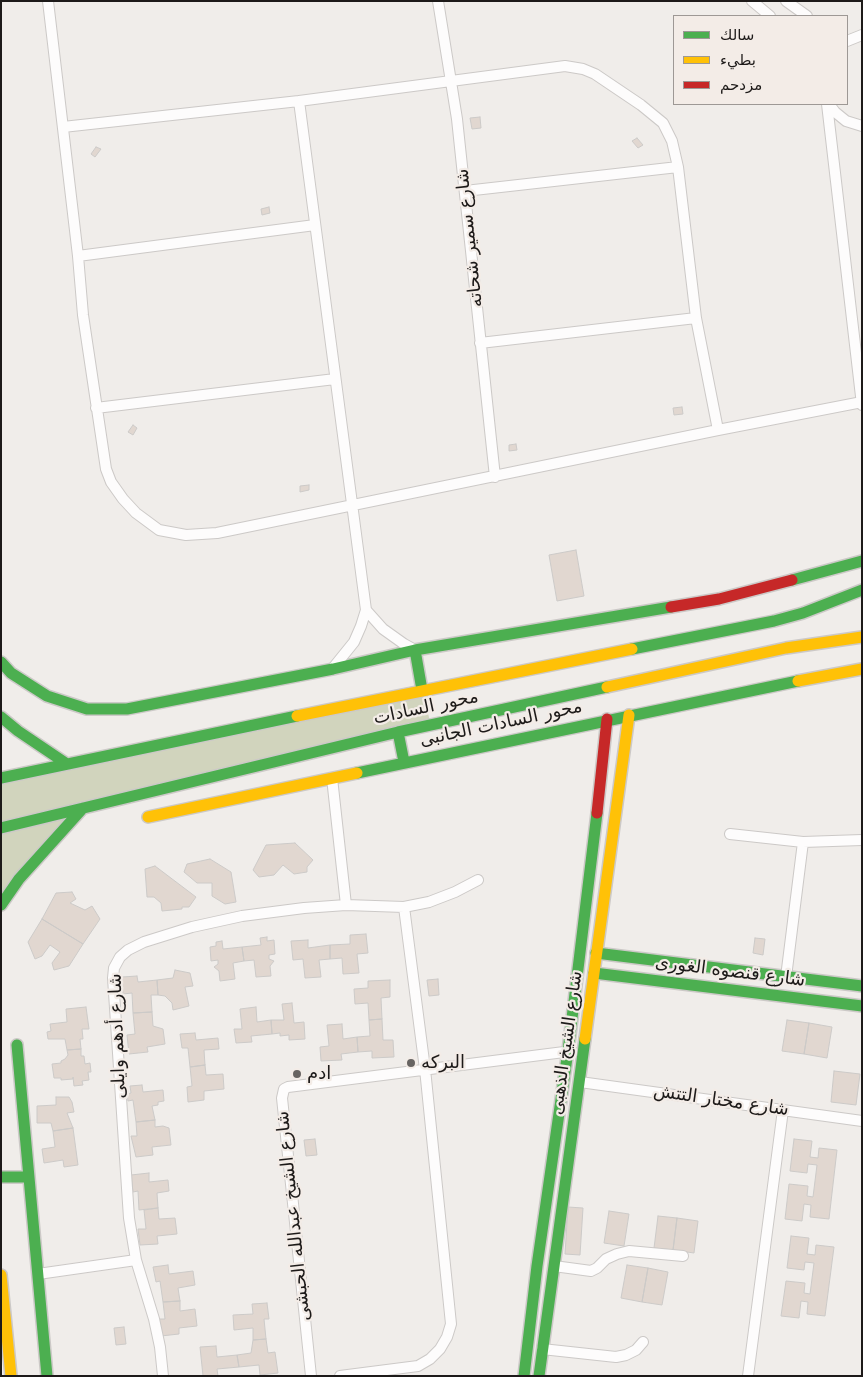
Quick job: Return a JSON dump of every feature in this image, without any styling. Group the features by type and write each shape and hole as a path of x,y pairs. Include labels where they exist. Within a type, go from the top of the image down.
{"street":[{"path":"48,1 78,256 83,315 106,469 111,482 136,513 159,530 186,535 217,533 718,430 862,403 828,105"},
{"name":"شارع سمير شحاته","path":"438,1 457,119 495,477"},
{"path":"752,1 769,15"},
{"path":"786,1 806,15"},
{"path":"63,127 299,101 566,66 583,68 615,86 642,105 663,123 672,141 678,166 696,318 718,430"},
{"path":"299,101 366,610 354,642 333,669"},
{"path":"829,105 846,121 862,126"},
{"path":"465,191 678,166"},
{"path":"78,256 314,225"},
{"path":"480,343 696,318"},
{"path":"96,408 335,379"},
{"path":"1,662 12,673 47,696 87,709 127,710 333,669 415,650 719,599 862,561"},
{"name":"محور السادات","path":"1,778 422,690 774,621 804,613 862,590"},
{"path":"366,610 383,629 415,650 422,690"},
{"name":"محور السادات","path":"1,828 398,732 786,648 862,637"},
{"name":"محور السادات الجانبى","path":"148,818 607,719 770,685 862,669"},
{"name":"شارع الشيخ الذهبى","path":"539,1376 629,715"},
{"path":"1,717 18,731 67,764"},
{"name":"شارع الشيخ الذهبى","path":"524,1376 537,1266 568,1050 593,852 607,719"},
{"path":"398,732 404,762"},
{"path":"332,778 346,905"},
{"path":"1,905 19,879 83,808"},
{"path":"730,834 803,842 862,840"},
{"path":"786,977 803,842"},
{"name":"شارع أدهم وايلى","path":"163,1376 160,1347 154,1319 136,1260 129,1218 113,978 114,968 120,957 128,950 144,942 192,927 242,916 346,905 404,907 429,902 455,892 478,880"},
{"path":"340,1376 418,1366 430,1359 440,1349 452,1324 425,1069 404,907"},
{"name":"شارع قنصوه الغورى","path":"596,953 862,986"},
{"name":"شارع قنصوه الغورى","path":"594,973 862,1006"},
{"path":"17,1045 47,1376"},
{"name":"شارع الشيخ عبدالله الحبشى","path":"311,1376 282,1093 288,1087 568,1050 583,1051"},
{"name":"شارع مختار التتش","path":"580,1082 862,1121"},
{"path":"748,1376 783,1110"},
{"path":"1,1177 29,1177"},
{"path":"554,1266 590,1271 597,1268 606,1259 617,1254 629,1252 683,1256"},
{"path":"38,1274 136,1260"},
{"path":"1,1275 11,1376"},
{"path":"542,1349 616,1357 636,1350 643,1342"}],"green space":[{"path":"422,690 431,725 83,808 1,905 1,778"}],"building":[{"path":"480,117 481,128 472,129 470,118"},
{"path":"637,138 643,145 638,148 632,141"},
{"path":"96,147 101,149 95,157 91,154"},
{"path":"269,207 270,213 262,215 261,209"},
{"path":"682,407 683,414 674,415 673,408"},
{"path":"133,425 137,428 133,435 128,432"},
{"path":"516,444 517,450 509,451 509,445"},
{"path":"309,485 309,490 300,492 300,486"},
{"path":"576,550 584,596 557,601 549,555"},
{"path":"295,843 313,860 307,867 307,872 294,874 283,865 274,875 259,877 253,870 266,845"},
{"path":"210,859 231,872 236,902 225,904 212,896 212,883 197,883 184,872 187,864"},
{"path":"155,866 196,897 189,907 162,911 161,903 154,897 147,897 145,869"},
{"path":"72,892 76,899 70,903 85,910 92,906 100,919 83,944 42,919 56,893"},
{"path":"42,919 83,944 69,966 54,970 52,963 60,952 50,945 42,956 35,959 28,942"},
{"path":"366,934 368,953 357,954 359,973 343,974 342,958 330,959 330,945 350,944 350,935"},
{"path":"267,937 267,941 274,940 275,954 269,955 269,959 274,961 270,966 271,976 256,977 254,960 244,961 242,947 261,945 260,938"},
{"path":"755,938 765,939 763,955 753,953"},
{"path":"308,940 308,948 330,945 330,959 319,960 321,977 305,978 303,959 293,960 291,941"},
{"path":"222,941 223,949 242,947 244,961 233,963 235,979 220,981 219,971 214,967 218,964 218,960 211,961 210,947 216,946 216,942"},
{"path":"175,970 190,973 193,986 185,987 189,1006 173,1010 172,1003 165,996 158,995 157,980 173,978"},
{"path":"137,976 138,982 157,980 158,995 151,995 152,1012 133,1013 132,993 123,994 122,977"},
{"path":"438,979 439,995 429,996 427,980"},
{"path":"390,980 390,997 381,998 382,1019 369,1020 368,1003 355,1004 354,989 368,988 368,981"},
{"path":"292,1003 294,1023 304,1022 305,1039 289,1040 289,1035 280,1036 280,1033 272,1034 271,1020 284,1020 282,1004"},
{"path":"86,1007 89,1029 82,1029 81,1049 67,1050 65,1039 48,1039 47,1032 51,1031 50,1024 67,1022 66,1009"},
{"path":"256,1007 257,1022 271,1020 272,1034 251,1036 252,1042 236,1043 234,1029 242,1029 240,1009"},
{"path":"152,1012 153,1026 163,1029 165,1044 147,1047 148,1052 129,1054 127,1035 135,1034 133,1013"},
{"path":"382,1019 383,1040 393,1040 394,1057 372,1058 372,1051 358,1052 357,1037 370,1036 369,1020"},
{"path":"787,1020 809,1023 804,1054 782,1051"},
{"path":"809,1023 832,1027 827,1058 804,1054"},
{"path":"342,1024 343,1039 357,1037 358,1052 341,1054 342,1060 321,1061 320,1047 329,1046 327,1025"},
{"path":"195,1033 196,1040 218,1038 219,1049 204,1050 205,1065 190,1067 188,1048 182,1048 180,1034"},
{"path":"81,1049 81,1056 84,1056 85,1064 90,1063 91,1072 88,1072 89,1080 82,1081 83,1085 74,1086 73,1077 73,1079 61,1080 61,1078 54,1078 52,1064 61,1063 68,1055 67,1050"},
{"path":"205,1065 206,1075 223,1074 224,1089 204,1091 204,1100 188,1102 187,1087 192,1086 190,1067"},
{"path":"834,1071 860,1074 856,1105 831,1102"},
{"path":"142,1085 143,1092 163,1090 164,1101 152,1106 155,1120 136,1122 133,1100 128,1101 127,1094 131,1093 130,1086"},
{"path":"56,1097 69,1097 72,1102 74,1112 67,1113 73,1128 53,1131 51,1123 37,1123 37,1106 56,1105"},
{"path":"155,1120 155,1127 163,1126 169,1128 171,1145 152,1147 153,1155 136,1157 131,1136 137,1136 136,1122"},
{"path":"73,1128 78,1165 64,1167 63,1160 44,1163 42,1149 55,1147 53,1131"},
{"path":"315,1139 317,1155 306,1156 304,1140"},
{"path":"794,1139 812,1141 810,1157 818,1158 819,1148 837,1150 829,1219 810,1217 811,1205 804,1204 802,1221 785,1219 789,1184 808,1186 807,1196 813,1197 817,1165 808,1164 807,1173 790,1171"},
{"path":"149,1173 149,1182 168,1180 169,1191 157,1193 158,1208 139,1210 138,1191 133,1192 131,1175"},
{"path":"568,1207 583,1208 580,1255 565,1254"},
{"path":"158,1208 159,1219 175,1218 177,1234 157,1236 158,1244 140,1245 138,1229 146,1229 144,1210"},
{"path":"609,1211 629,1214 624,1246 604,1243"},
{"path":"658,1216 677,1218 673,1250 654,1248"},
{"path":"677,1218 698,1221 694,1253 673,1250"},
{"path":"791,1236 809,1238 807,1254 815,1255 816,1245 834,1247 825,1316 807,1314 808,1302 801,1301 799,1318 781,1316 786,1281 805,1283 804,1293 810,1294 814,1263 805,1262 804,1270 787,1268"},
{"path":"168,1265 169,1274 193,1271 195,1285 178,1288 180,1301 163,1302 160,1281 156,1282 153,1267"},
{"path":"627,1265 648,1268 642,1302 621,1298"},
{"path":"648,1268 668,1272 662,1305 642,1302"},
{"path":"180,1301 180,1311 195,1309 197,1326 179,1328 179,1334 161,1336 159,1319 165,1319 163,1302"},
{"path":"267,1303 269,1319 264,1319 266,1339 253,1340 253,1328 234,1330 233,1315 253,1314 252,1304"},
{"path":"124,1327 126,1344 116,1345 114,1328"},
{"path":"266,1339 268,1353 275,1352 278,1373 260,1375 259,1365 239,1367 237,1355 251,1353 253,1340"},
{"path":"216,1346 217,1357 237,1355 239,1367 217,1369 218,1376 203,1376 200,1347"}],"traffic: fast":[{"path":"792,580 862,561"},
{"path":"632,649 774,621 803,613 862,590"},
{"path":"1,662 11,673 47,696 87,709 127,709 333,669 415,650 671,607"},
{"path":"415,650 422,690"},
{"path":"357,773 798,681"},
{"path":"1,828 398,732 607,687"},
{"path":"1,778 297,716"},
{"path":"1,717 18,731 67,764"},
{"path":"398,732 404,762"},
{"path":"1,905 19,879 83,808"},
{"path":"524,1376 537,1266 568,1051 597,813"},
{"path":"596,953 862,986"},
{"path":"594,973 862,1006"},
{"path":"539,1376 585,1039"},
{"path":"17,1045 47,1376"},
{"path":"1,1177 29,1177"}],"traffic: slow":[{"path":"607,687 786,648 862,637"},
{"path":"297,716 632,649"},
{"path":"798,681 862,669"},
{"path":"585,1039 629,715"},
{"path":"148,817 357,773"},
{"path":"1,1275 11,1376"}],"traffic: jam":[{"path":"671,607 719,599 792,580"},
{"path":"597,813 607,719"}],"place":[{"name":"البركه","path":"411,1063"},
{"name":"ادم","path":"297,1074"}]}
